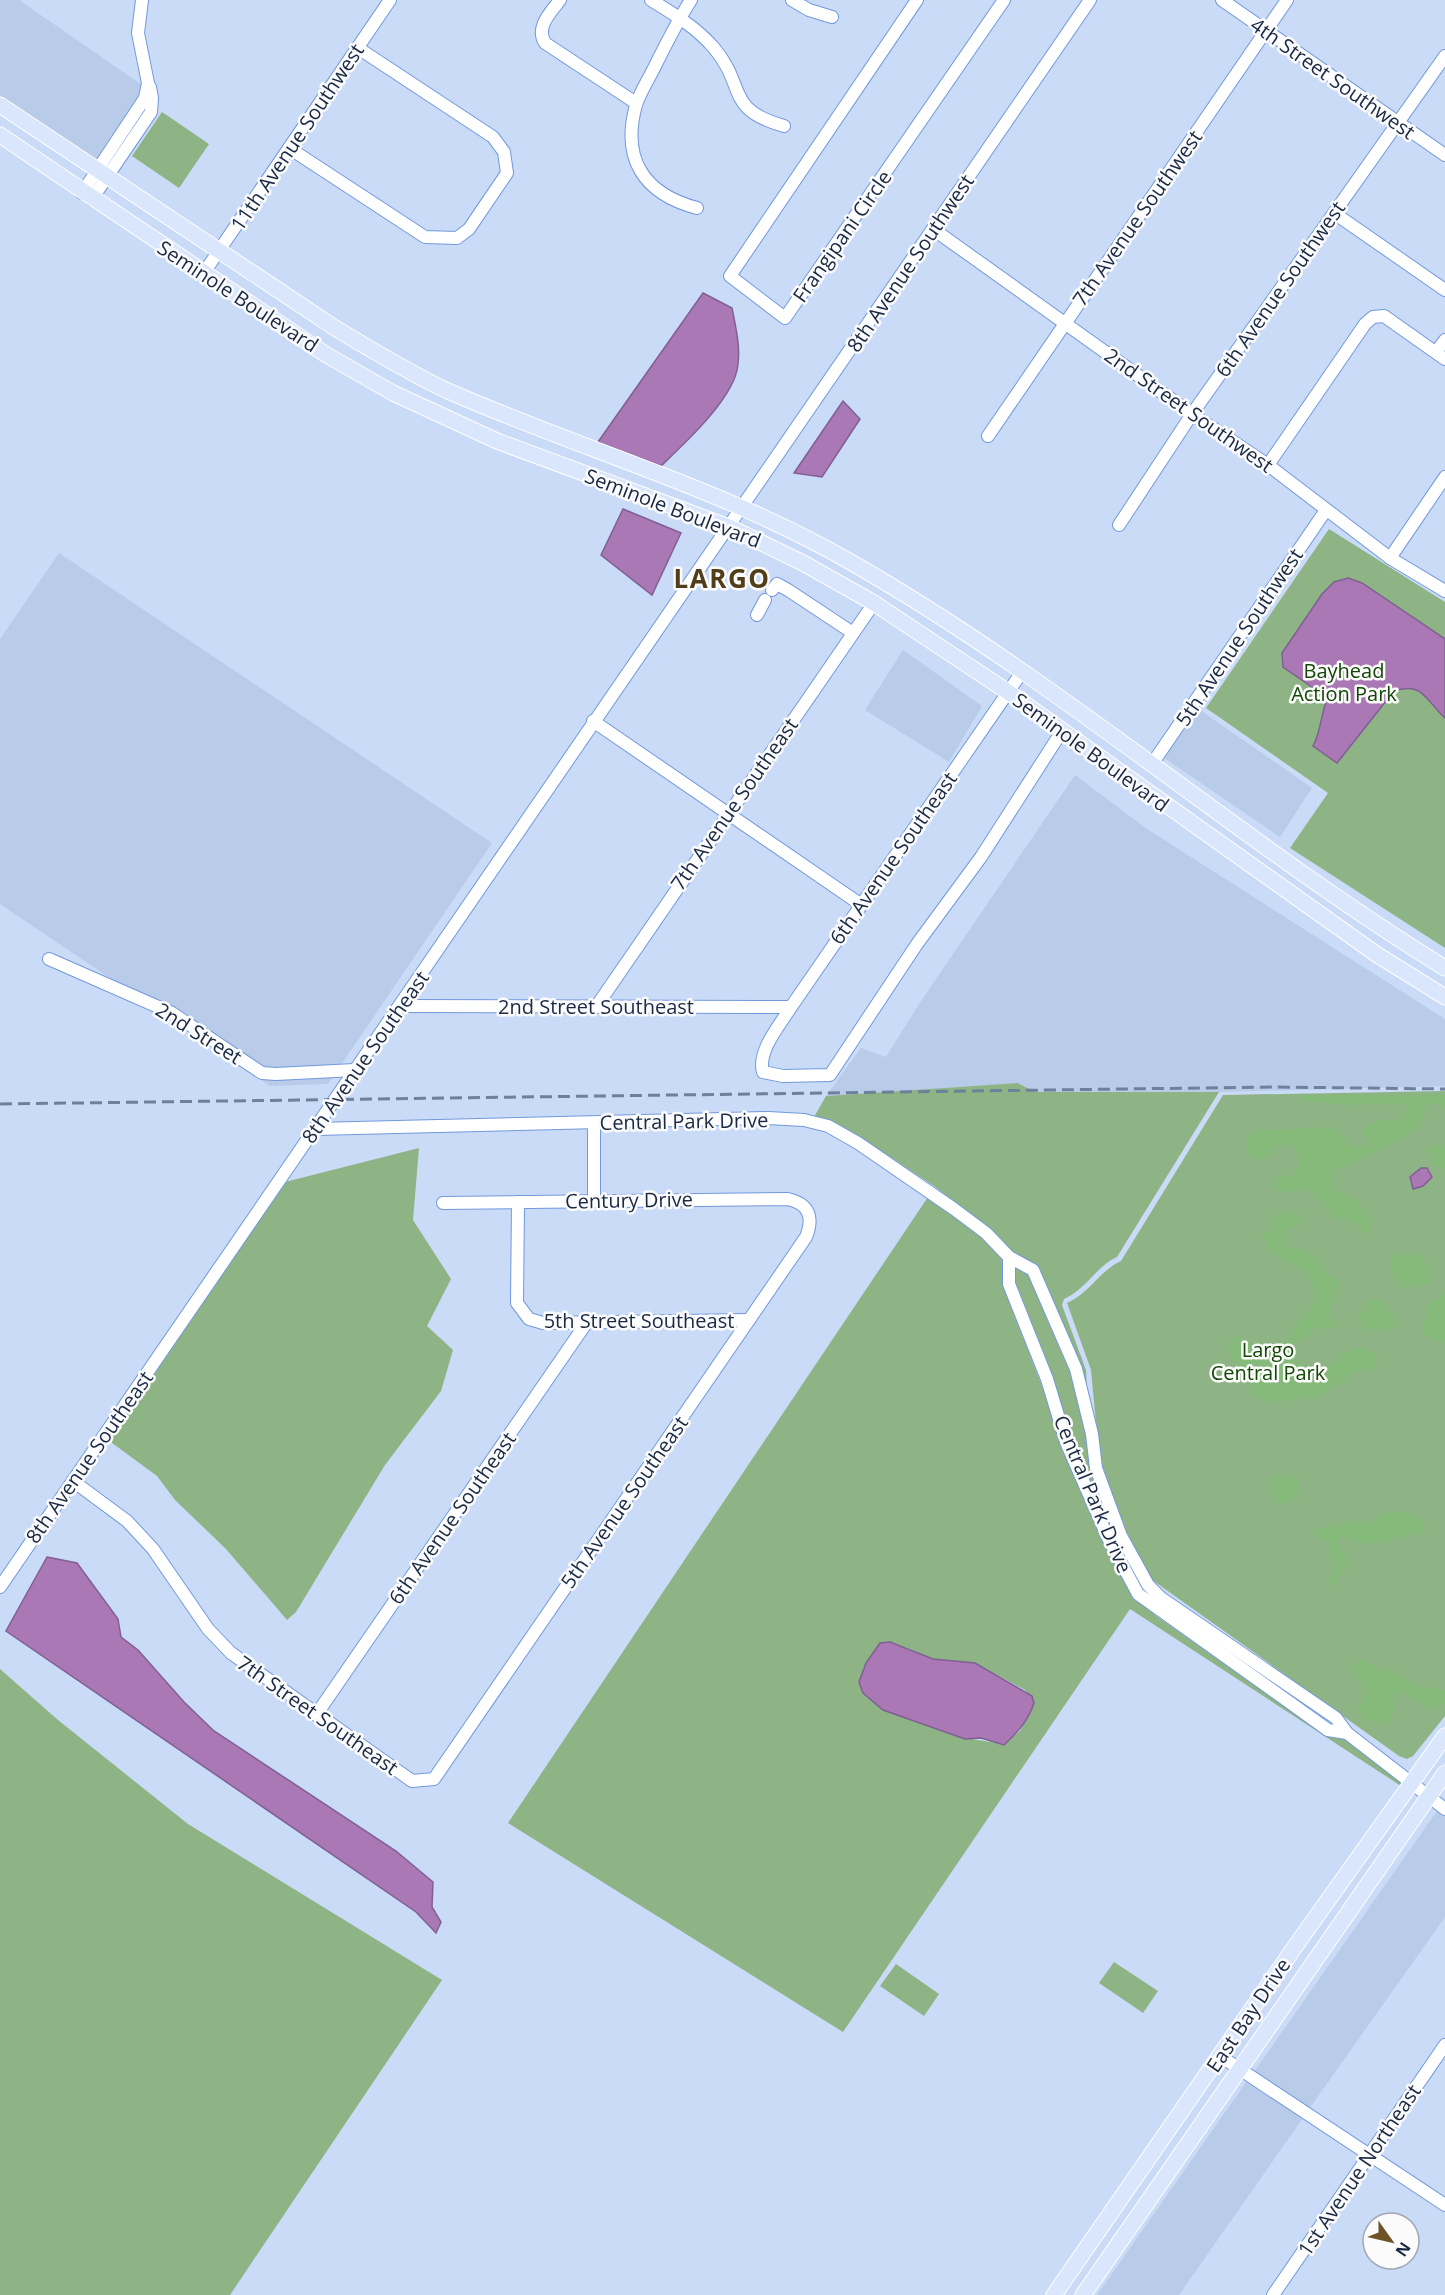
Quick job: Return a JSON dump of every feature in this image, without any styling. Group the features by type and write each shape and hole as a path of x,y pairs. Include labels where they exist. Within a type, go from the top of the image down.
{"main road":[{"name":"Seminole Boulevard","path":"0,105 335,328 445,389 742,507 800,535 888,583 1022,672 1311,879 1445,968"},
{"name":"Seminole Boulevard","path":"0,135 87,196 325,354 445,419 506,445 729,527 803,563 874,603 1008,692 1296,899 1445,997"},
{"path":"1136,784 1152,764"},
{"path":"1296,899 1311,879"},
{"name":"East Bay Drive","path":"1054,2295 1445,1736"},
{"name":"East Bay Drive","path":"1083,2295 1445,1773"}],"street":[{"path":"87,196 151,112 153,98 138,33 142,0"},
{"name":"11th Avenue Southwest","path":"203,274 390,0"},
{"path":"560,0 542,28 541,36 545,43 636,103"},
{"path":"651,0 680,17 714,48 729,70 740,101 749,112 764,120 784,126"},
{"path":"691,0 636,103 631,132 637,168 650,183 681,204 697,208"},
{"path":"792,0 809,10 832,17"},
{"name":"Frangipani Circle","path":"916,0 730,276 785,318 1004,0"},
{"name":"8th Avenue Southwest","path":"729,527 1090,0"},
{"name":"4th Street Southwest","path":"1222,0 1445,155"},
{"name":"7th Avenue Southwest","path":"988,436 1287,0"},
{"path":"289,148 425,237 457,238 469,230 507,173 504,152 493,138 358,48"},
{"name":"6th Avenue Southwest","path":"1119,525 1192,414 1445,56"},
{"path":"1334,213 1445,290"},
{"name":"2nd Street Southwest","path":"933,229 1192,414 1268,465 1390,558 1445,591"},
{"path":"1268,465 1365,324 1373,317 1384,316 1441,356 1445,340"},
{"path":"1390,558 1445,477"},
{"name":"5th Avenue Southwest","path":"1152,764 1326,510"},
{"name":"8th Avenue Southeast","path":"0,1587 401,1005 593,721 729,527"},
{"path":"757,615 777,584 853,633"},
{"name":"7th Avenue Southeast","path":"596,1006 874,603"},
{"name":"6th Avenue Southeast","path":"1022,672 791,1007 767,1047 761,1065 763,1072 783,1076 830,1075 917,944 981,857 1062,731"},
{"path":"593,721 860,904"},
{"name":"2nd Street","path":"49,959 172,1013 262,1072 276,1074 355,1070"},
{"name":"2nd Street Southeast","path":"401,1005 791,1007"},
{"name":"Central Park Drive","path":"315,1129 768,1118 804,1120 828,1126 858,1143 986,1233 1009,1257 1033,1270 1076,1369 1092,1434 1096,1468 1121,1536 1148,1585 1161,1598 1336,1718 1347,1733 1445,1809"},
{"path":"594,1123 594,1199"},
{"name":"Century Drive","path":"443,1203 594,1199 788,1199 801,1202 810,1214"},
{"name":"5th Street Southeast","path":"518,1202 517,1303 529,1319 543,1323 749,1320"},
{"name":"5th Avenue Southeast","path":"423,1782 434,1779 806,1237 811,1225 810,1214"},
{"name":"Central Park Drive","path":"1009,1257 1009,1284 1047,1379 1066,1442 1109,1540 1138,1594 1328,1730 1347,1733"},
{"name":"6th Avenue Southeast","path":"316,1715 587,1322"},
{"name":"7th Street Southeast","path":"73,1481 127,1521 153,1549 208,1629 231,1653 412,1781 423,1782"},
{"name":"1st Avenue Northeast","path":"1273,2295 1445,2045"},
{"path":"1220,2056 1445,2205"}],"shaded area":[{"path":"0,0 19,0 142,85 138,101 96,162 0,97"},
{"path":"703,293 732,308 737,333 739,351 737,369 722,401 661,466 598,442"},
{"path":"843,401 860,419 822,477 794,473"},
{"path":"623,509 681,533 652,595 601,555"},
{"path":"59,553 492,843 328,1084 270,1086 0,904 0,639"},
{"path":"1348,578 1362,583 1445,639 1445,718 1418,691 1404,689 1394,691 1337,763 1313,746 1326,702 1309,685 1283,667 1282,653 1322,594 1334,582"},
{"path":"903,650 982,706 949,762 865,710"},
{"path":"1216,683 1201,705 1203,712 1312,788 1280,837 1164,758"},
{"path":"1075,775 1147,829 1445,1019 1445,1086 1219,1092 1034,1092 1020,1083 826,1096 861,1048 886,1057 921,1001"},
{"path":"1421,1168 1427,1168 1432,1177 1423,1186 1413,1189 1410,1177"},
{"path":"47,1557 77,1563 118,1619 121,1637 138,1650 184,1702 214,1731 396,1851 433,1882 432,1907 441,1922 436,1933 416,1912 6,1631"},
{"path":"890,1642 933,1659 975,1663 1032,1696 1034,1703 1026,1721 1004,1745 981,1738 965,1739 883,1710 863,1693 859,1682 866,1663 880,1643"},
{"path":"1437,1811 1445,1816 1445,1917 1309,2109 1254,2072"},
{"path":"1247,2081 1303,2118 1179,2295 1097,2295"}],"green space":[{"path":"162,112 209,144 179,188 132,156"},
{"name":"Bayhead Action Park","path":"1329,529 1445,602 1445,948 1290,848 1328,793 1206,708"},
{"path":"1018,1083 1035,1092 1219,1092 1117,1257 1103,1266 1079,1290 1064,1299 1062,1305 1086,1370 1087,1392 1081,1367 1038,1268 1011,1252 989,1229 934,1186 861,1138 830,1121 814,1117 826,1096"},
{"name":"Largo Central Park","path":"1445,1091 1445,1716 1413,1756 1407,1759 1399,1756 1151,1579 1142,1567 1110,1497 1099,1456 1091,1370 1067,1303 1082,1294 1107,1270 1121,1261 1223,1095"},
{"path":"1301,1095 1445,1095 1445,1107 1427,1102 1419,1128 1335,1170 1332,1183 1337,1192 1353,1198 1370,1216 1369,1231 1366,1234 1361,1232 1357,1222 1334,1217 1311,1192 1300,1188 1291,1192 1276,1190 1272,1185 1274,1178 1295,1174 1299,1164 1295,1149 1288,1144 1277,1146 1267,1159 1250,1157 1247,1143 1255,1131 1329,1127 1341,1131 1343,1138 1355,1147 1368,1145 1367,1138 1361,1133 1365,1128 1374,1122 1403,1118 1406,1104 1350,1105 1301,1100"},
{"path":"1435,1144 1445,1147 1445,1169 1435,1166 1426,1149"},
{"path":"419,1148 413,1220 451,1279 427,1326 453,1350 441,1391 385,1465 296,1612 287,1620 226,1549 175,1500 157,1476 108,1440 285,1182"},
{"path":"928,1197 982,1237 1002,1258 1003,1286 1103,1542 1133,1596 1155,1615 1325,1735 1347,1740 1404,1783 1401,1786 1130,1609 843,2032 508,1823","holes":["905,1647 933,1659 975,1663 1025,1690 1034,1703 1020,1731 1004,1745 962,1737 951,1732 934,1706"]},
{"path":"1286,1210 1301,1215 1304,1221 1287,1231 1285,1245 1315,1255 1326,1274 1340,1281 1329,1316 1342,1326 1314,1329 1294,1345 1293,1352 1298,1363 1324,1371 1343,1355 1358,1349 1365,1349 1378,1360 1370,1369 1358,1371 1319,1396 1279,1402 1261,1400 1251,1392 1246,1372 1230,1358 1227,1344 1234,1336 1246,1339 1269,1352 1284,1340 1319,1296 1307,1274 1271,1252 1261,1232 1271,1231 1274,1215"},
{"path":"1410,1253 1422,1258 1429,1267 1433,1276 1427,1285 1403,1288 1394,1277 1391,1269 1393,1255"},
{"path":"1015,1267 1029,1274 1070,1370 1086,1434 1090,1470 1116,1538 1131,1568 1153,1598 1143,1590 1130,1570 1072,1440 1053,1378 1015,1284"},
{"path":"1445,1294 1445,1343 1424,1335 1424,1323 1429,1318 1426,1310 1432,1301"},
{"path":"1377,1298 1398,1321 1398,1325 1387,1329 1371,1330 1357,1321 1369,1302"},
{"path":"1283,1474 1296,1478 1300,1484 1296,1497 1288,1504 1274,1502 1270,1480"},
{"path":"1407,1512 1424,1522 1423,1533 1369,1544 1342,1538 1337,1541 1350,1562 1333,1586 1330,1586 1330,1577 1339,1562 1329,1562 1329,1541 1315,1536 1316,1530 1355,1521 1368,1524 1383,1514"},
{"path":"1360,1659 1384,1671 1393,1670 1417,1684 1445,1690 1445,1704 1430,1709 1406,1692 1395,1692 1392,1719 1382,1724 1366,1720 1355,1712 1364,1700 1367,1687 1351,1670"},
{"path":"0,1669 58,1720 188,1824 442,1980 230,2295 0,2295"},
{"path":"1114,1962 1158,1991 1143,2013 1099,1983"},
{"path":"896,1964 939,1994 924,2016 880,1986"}],"railway":[{"path":"0,1104 1273,1087 1445,1089"}],"district":[{"name":"LARGO","path":"722,578"}]}
